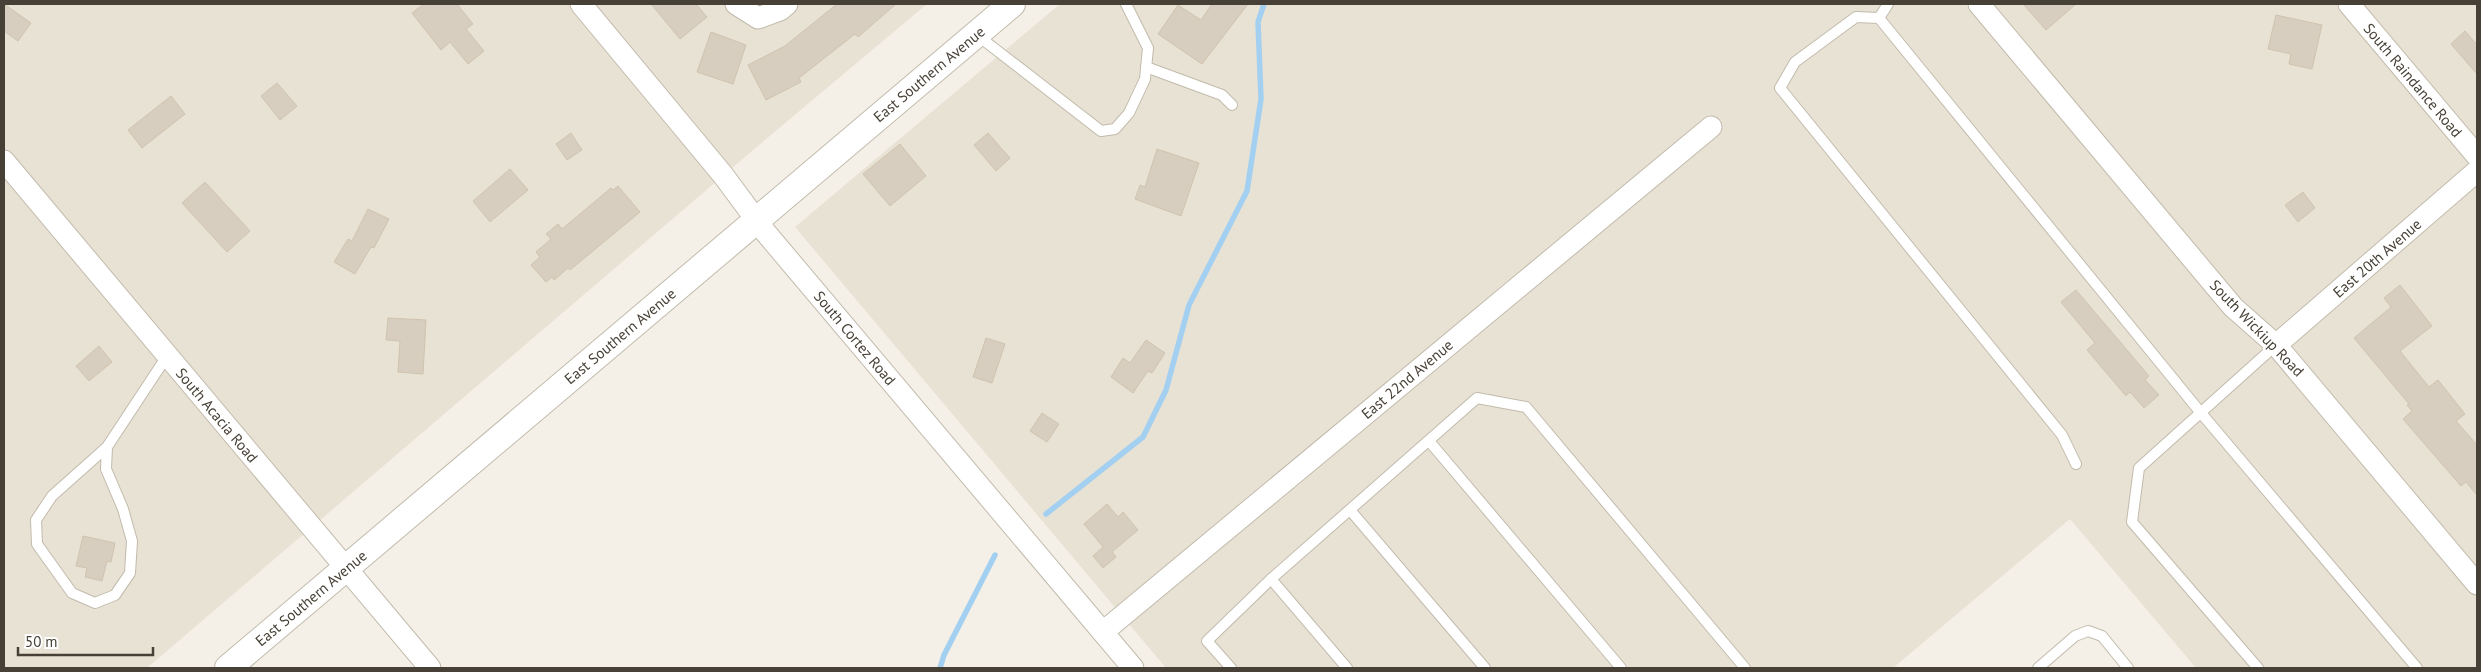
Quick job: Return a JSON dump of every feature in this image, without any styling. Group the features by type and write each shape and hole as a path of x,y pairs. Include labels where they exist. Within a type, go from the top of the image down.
{"street":[{"name":"South Cortez Road","path":"581,4 758,219 766,233 1133,668"},
{"path":"736,4 758,18 780,10 788,4"},
{"name":"East Southern Avenue","path":"228,668 1012,4"},
{"name":"South Wickiup Road","path":"1978,4 2233,307 2276,345 2477,584"},
{"name":"South Raindance Road","path":"2349,4 2477,156"},
{"name":"East 22nd Avenue","path":"1103,632 1711,127"},
{"name":"South Acacia Road","path":"4,161 430,668"},
{"name":"East 20th Avenue","path":"2276,345 2477,171"}],"lane":[{"path":"976,35 1101,131 1115,129 1129,113 1145,79 1148,48 1126,4"},
{"path":"1879,18 1888,4"},
{"path":"2076,464 2062,436 1780,88 1795,62 1856,17 1879,18 2201,413 2417,668"},
{"path":"1146,67 1222,95 1232,105"},
{"path":"2258,668 2132,522 2139,468 2276,345"},
{"path":"107,447 106,469 123,509 132,542 130,573 115,594 95,603 72,593 37,544 36,520 52,496 107,447 167,356"},
{"path":"1231,668 1207,641 1271,579 1477,398 1526,407 1745,668"},
{"path":"1429,440 1621,668"},
{"path":"1350,510 1485,668"},
{"path":"1271,579 1347,668"},
{"path":"2038,668 2075,636 2088,631 2102,636 2128,668"}],"shaded area":[{"path":"4,4 927,4 752,151 147,668 4,668"},
{"path":"1060,4 2477,4 2477,668 2196,668 2070,519 1893,668 1166,668 795,227"}],"building":[{"path":"4,4 31,23 18,41 4,31"},
{"path":"424,4 457,4 473,24 466,29 484,51 468,64 450,42 441,50 412,13"},
{"path":"651,4 696,4 707,17 680,39"},
{"path":"837,4 896,4 858,37 855,34 799,78 801,82 766,100 748,65 785,46"},
{"path":"1212,4 1248,4 1202,64 1158,34 1178,5 1201,20"},
{"path":"2023,4 2076,4 2046,30"},
{"path":"2276,15 2322,25 2312,69 2289,64 2291,54 2268,49"},
{"path":"2465,31 2477,45 2477,74 2451,44"},
{"path":"711,32 746,45 733,84 697,72"},
{"path":"277,83 297,106 280,120 261,96"},
{"path":"171,96 185,114 142,148 128,130"},
{"path":"571,133 582,150 567,160 556,144"},
{"path":"988,133 1010,158 996,171 974,145"},
{"path":"900,144 926,176 890,206 863,174"},
{"path":"1157,149 1199,163 1181,216 1135,199 1140,185 1145,187"},
{"path":"510,169 528,190 490,222 473,201"},
{"path":"205,182 250,231 227,252 182,203"},
{"path":"618,186 640,212 570,270 568,268 554,280 552,277 546,282 531,265 540,257 536,252 551,239 546,234 558,224 562,229 611,188 613,190"},
{"path":"2303,192 2315,208 2298,222 2285,205"},
{"path":"368,209 389,219 374,248 371,247 355,274 334,262 348,239 352,241"},
{"path":"2400,285 2432,326 2400,351 2429,387 2438,380 2465,414 2456,421 2477,445 2477,495 2466,482 2461,486 2403,419 2412,411 2407,405 2409,404 2354,338 2391,307 2384,298"},
{"path":"2076,290 2149,376 2145,380 2159,395 2144,408 2130,392 2126,396 2087,350 2095,343 2061,302"},
{"path":"388,318 426,320 423,374 398,372 400,341 386,340"},
{"path":"986,338 1005,344 992,383 973,377"},
{"path":"1146,340 1165,353 1152,373 1148,371 1133,393 1111,377 1123,358 1130,363"},
{"path":"99,346 112,362 89,381 76,366"},
{"path":"1042,413 1059,424 1047,442 1030,431"},
{"path":"1107,504 1118,517 1123,512 1138,530 1112,552 1116,557 1103,568 1093,556 1103,547 1084,524"},
{"path":"83,536 115,543 111,562 107,561 102,581 85,577 87,568 76,566"}],"waterway":[{"path":"1046,514 1143,437 1166,390 1189,305 1247,191 1261,99 1258,22 1264,4"},
{"path":"940,668 944,655 995,555"}]}
